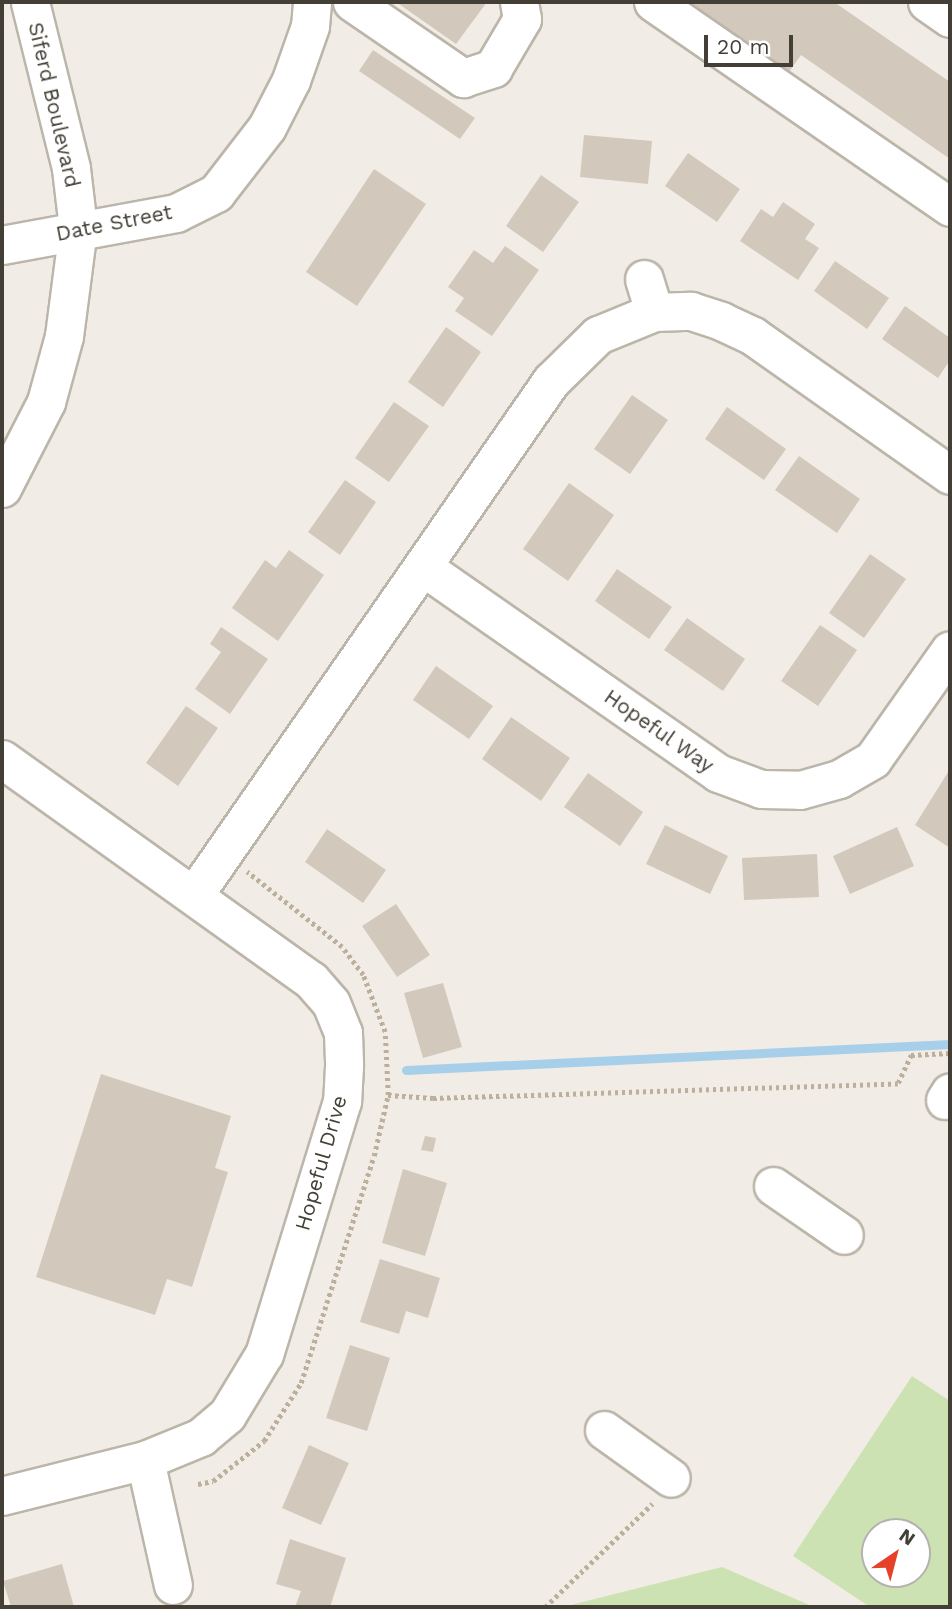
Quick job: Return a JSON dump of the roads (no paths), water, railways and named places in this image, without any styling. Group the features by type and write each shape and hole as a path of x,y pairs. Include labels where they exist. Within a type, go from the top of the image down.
{"street":[{"name":"Siferd Boulevard","path":"2,488 46,402 64,336 78,229 71,167 30,2"},
{"name":"Date Street","path":"2,245 176,213 216,193 267,127 291,80 310,26 312,2"},
{"path":"352,2 463,78 493,68 522,19 519,2"},
{"path":"653,2 950,207"},
{"path":"927,2 950,18"},
{"path":"194,895 572,357 649,296 753,335 950,475"},
{"name":"Hopeful Way","path":"423,567 718,773 761,789 800,790 839,779 873,759 950,650"},
{"name":"Hopeful Drive","path":"2,759 311,980 331,1003 343,1033 342,1101 264,1354 247,1387 227,1415 201,1437 145,1460 2,1496"},
{"path":"773,1186 844,1235"},
{"path":"604,1430 671,1478"},
{"path":"145,1460 173,1586"}],"waterway":[{"path":"406,1070 950,1044"}]}
